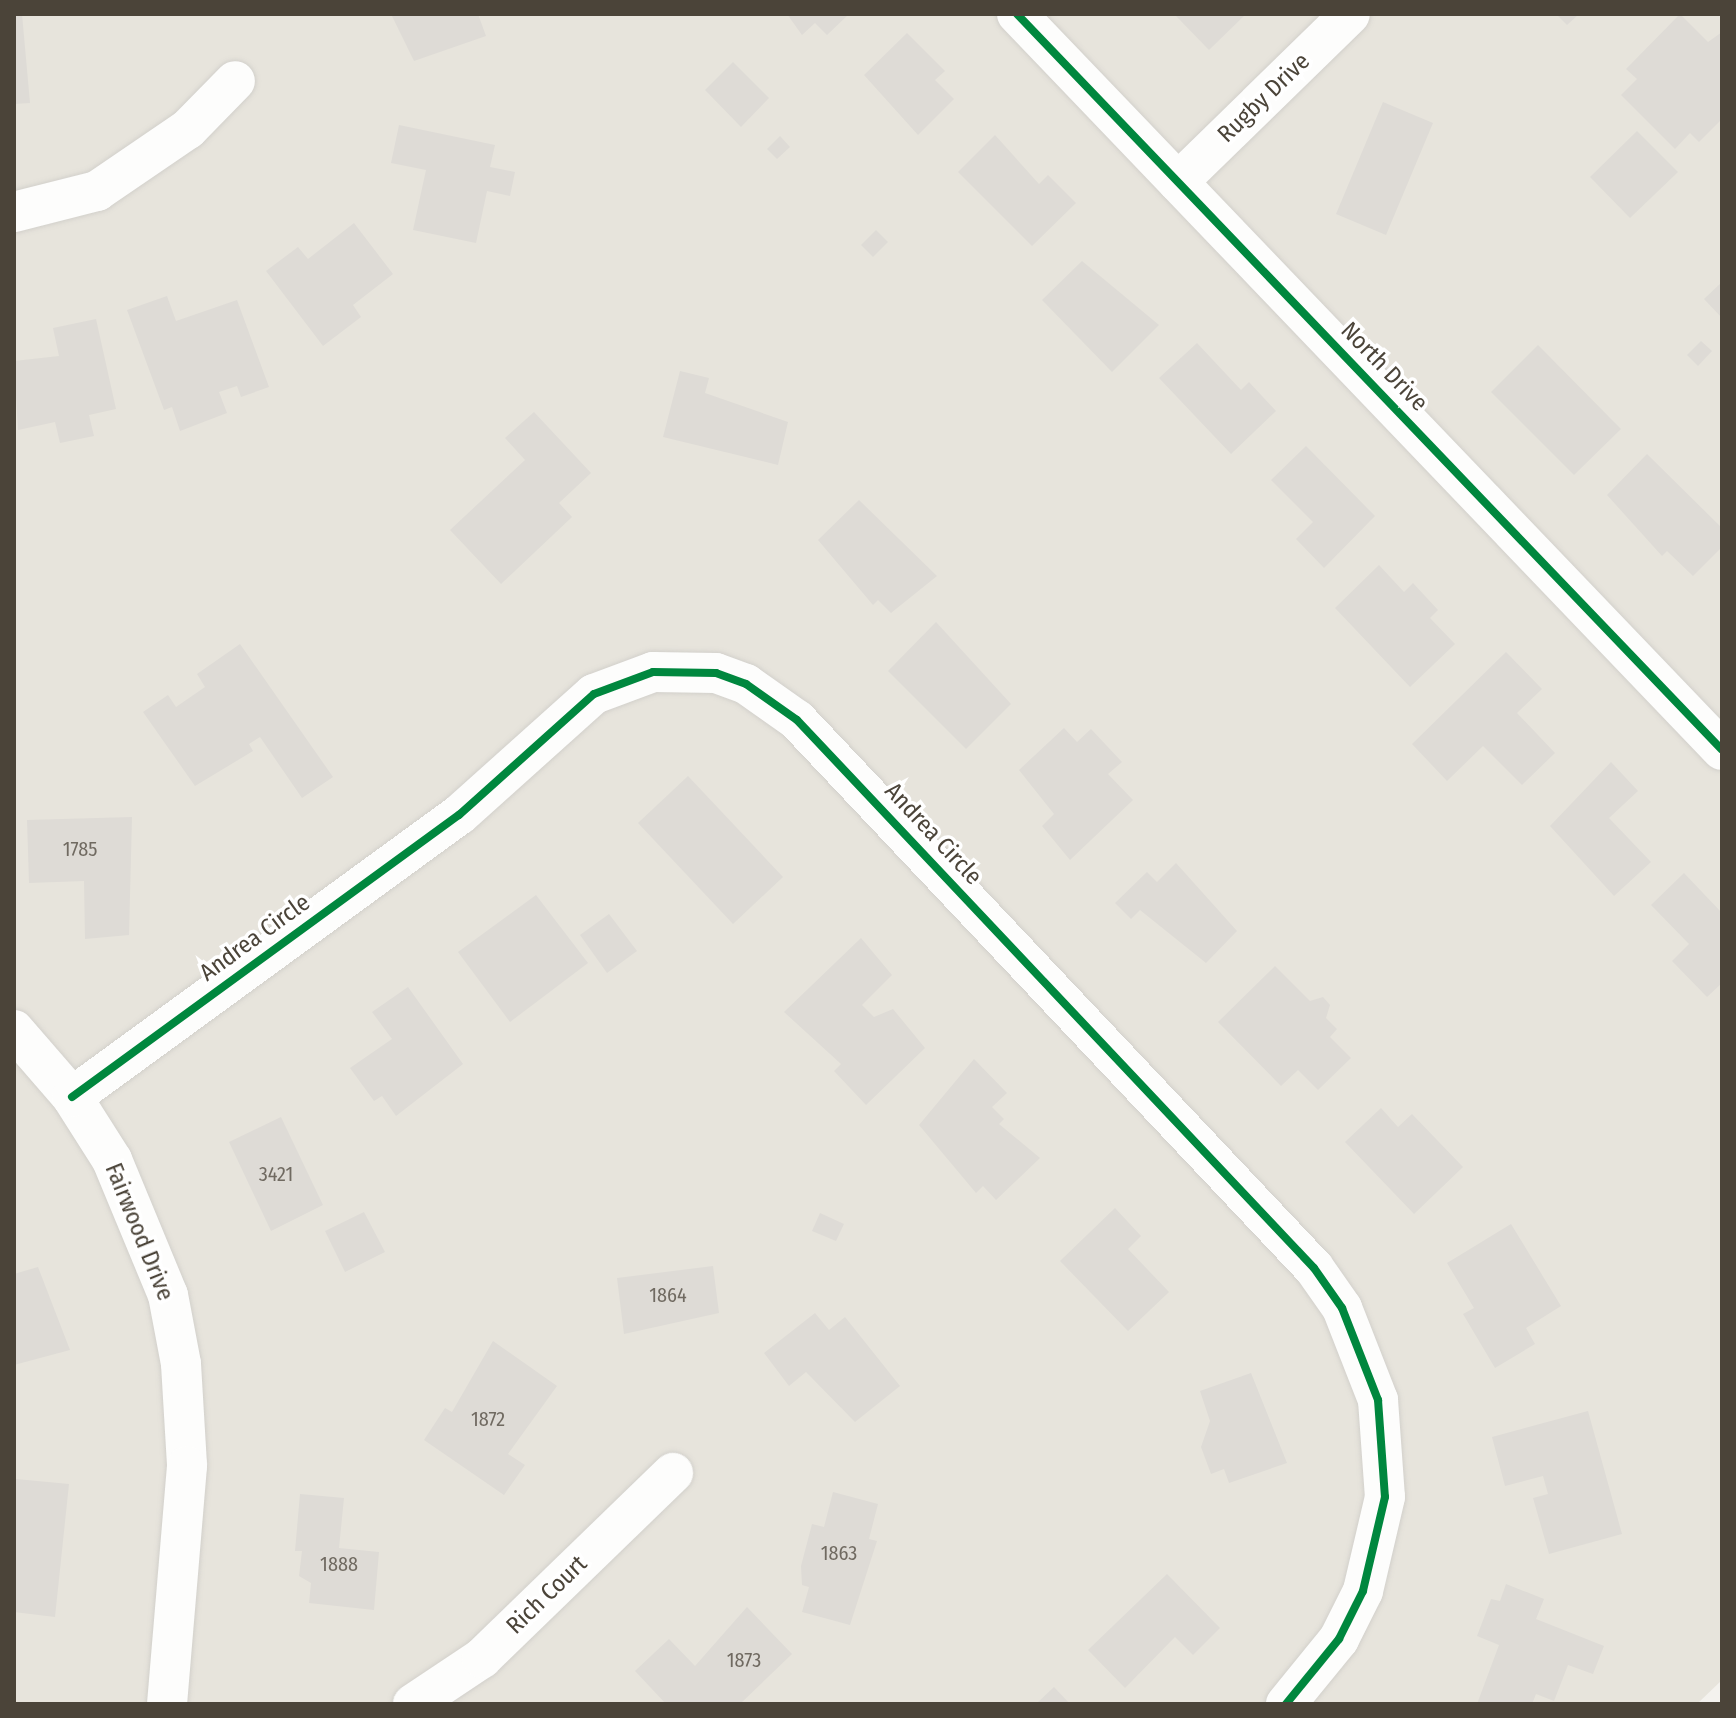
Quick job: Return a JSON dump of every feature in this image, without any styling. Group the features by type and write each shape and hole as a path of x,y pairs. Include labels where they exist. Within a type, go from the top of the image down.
{"street":[{"name":"North Drive","path":"1017,14 1722,750"},
{"name":"Rugby Drive","path":"1178,182 1350,14"},
{"path":"14,212 97,191 188,129 235,81"},
{"name":"Andrea Circle","path":"72,1097 459,815 594,694 653,672 716,673 746,684 797,720 1314,1268 1342,1308 1378,1400 1385,1497 1363,1591 1339,1639 1286,1704"},
{"name":"Fairwood Drive","path":"14,1030 72,1097 127,1189 168,1295 181,1364 187,1466 167,1704"},
{"name":"Rich Court","path":"413,1704 482,1658 673,1473"}],"shaded area":[{"path":"14,14 1722,14 1722,1680 1697,1704 14,1704"}],"building":[{"path":"14,14 22,14 30,103 14,104"},
{"path":"391,14 478,14 486,36 414,61"},
{"path":"787,14 849,14 827,35 815,23 802,35"},
{"path":"1177,14 1246,14 1209,50 1176,16"},
{"path":"1556,14 1579,14 1567,25"},
{"path":"1680,14 1708,42 1722,32 1722,119 1699,142 1690,133 1675,149 1621,95 1637,79 1626,69"},
{"path":"907,33 945,71 935,80 954,99 918,135 864,75"},
{"path":"733,62 769,98 741,127 705,90"},
{"path":"1383,102 1433,123 1386,235 1336,214"},
{"path":"399,125 495,145 490,167 515,172 510,196 487,191 476,243 413,230 426,170 391,163"},
{"path":"1637,131 1678,172 1630,218 1590,177"},
{"path":"995,135 1039,184 1048,175 1076,203 1032,246 958,172"},
{"path":"780,136 790,147 777,159 767,149"},
{"path":"354,223 393,274 353,305 361,317 323,346 266,271 298,247 308,259"},
{"path":"876,230 888,242 873,257 861,245"},
{"path":"1082,261 1159,325 1112,372 1042,300"},
{"path":"1722,282 1722,318 1704,299"},
{"path":"167,296 176,321 237,300 269,387 241,397 237,386 219,392 227,413 180,431 172,407 164,410 127,310"},
{"path":"96,319 116,409 89,415 94,436 60,443 55,422 18,430 14,361 59,356 53,328"},
{"path":"1701,341 1712,351 1698,366 1687,355"},
{"path":"1197,343 1241,390 1249,382 1276,411 1231,454 1159,378"},
{"path":"1538,345 1621,429 1574,475 1491,392"},
{"path":"680,371 709,378 705,393 788,422 778,465 663,437"},
{"path":"534,412 591,473 559,503 572,517 501,584 450,530 525,460 505,438"},
{"path":"1306,446 1375,516 1324,568 1296,539 1313,522 1271,480"},
{"path":"1647,454 1722,528 1722,547 1693,576 1667,551 1662,556 1607,495"},
{"path":"859,500 937,576 891,613 878,600 873,605 818,540"},
{"path":"1379,565 1404,592 1413,583 1438,610 1430,618 1455,644 1410,687 1335,608"},
{"path":"936,622 1011,704 966,749 888,671"},
{"path":"240,644 333,777 302,798 260,737 249,744 253,751 195,786 143,712 168,695 176,707 205,687 197,674"},
{"path":"1506,652 1542,689 1517,713 1555,753 1522,785 1483,746 1447,781 1412,744"},
{"path":"1064,728 1077,742 1091,729 1122,762 1108,774 1133,800 1070,860 1042,826 1054,814 1019,770"},
{"path":"1611,762 1638,791 1609,818 1651,862 1614,896 1550,826"},
{"path":"688,776 783,877 733,924 638,823"},
{"path":"132,817 129,935 85,939 84,881 29,883 27,820"},
{"path":"1176,863 1237,931 1206,963 1140,910 1131,919 1115,903 1147,872 1157,882"},
{"path":"1684,873 1722,913 1722,983 1707,997 1672,961 1689,944 1651,905"},
{"path":"536,895 588,963 510,1022 458,952"},
{"path":"609,914 637,951 607,973 580,935"},
{"path":"861,938 892,975 862,1005 874,1017 893,1009 925,1048 866,1105 834,1071 841,1064 784,1012"},
{"path":"1275,966 1310,1001 1323,997 1330,1005 1326,1018 1337,1029 1330,1037 1351,1058 1318,1090 1298,1070 1281,1086 1218,1022"},
{"path":"408,987 463,1064 396,1116 382,1096 374,1101 350,1068 392,1039 372,1012"},
{"path":"974,1059 1007,1093 992,1107 1004,1119 999,1124 1040,1158 996,1200 983,1186 976,1193 919,1125"},
{"path":"1381,1108 1398,1127 1412,1114 1463,1167 1414,1214 1345,1142"},
{"path":"281,1117 323,1205 271,1231 229,1142"},
{"path":"1115,1208 1141,1236 1128,1249 1169,1292 1128,1331 1060,1261"},
{"path":"364,1212 385,1252 345,1272 325,1231"},
{"path":"820,1213 844,1224 836,1241 812,1231"},
{"path":"1511,1224 1561,1306 1526,1328 1535,1344 1495,1368 1463,1314 1474,1308 1447,1263"},
{"path":"713,1266 719,1313 624,1334 617,1278"},
{"path":"38,1267 70,1350 14,1365 14,1274"},
{"path":"815,1313 829,1330 845,1317 900,1386 855,1422 806,1372 789,1386 764,1353"},
{"path":"493,1341 557,1386 508,1454 525,1465 504,1495 424,1440 445,1408 452,1412"},
{"path":"1251,1373 1287,1463 1229,1483 1224,1469 1211,1474 1201,1447 1210,1421 1200,1391"},
{"path":"1588,1411 1622,1534 1549,1554 1533,1498 1548,1494 1543,1476 1505,1486 1492,1437"},
{"path":"16,1479 69,1484 55,1617 14,1612"},
{"path":"833,1492 878,1504 869,1539 877,1541 850,1625 802,1612 809,1587 802,1585 801,1566 812,1524 824,1527"},
{"path":"300,1494 344,1498 339,1548 379,1552 374,1610 309,1603 311,1583 299,1576 302,1551 295,1551"},
{"path":"1167,1574 1220,1628 1193,1655 1175,1637 1125,1688 1088,1650"},
{"path":"1506,1584 1544,1599 1536,1619 1604,1646 1593,1674 1568,1665 1554,1701 1536,1694 1532,1704 1477,1704 1499,1645 1477,1636 1491,1599 1500,1601"},
{"path":"747,1607 792,1654 740,1704 666,1704 635,1671 669,1639 695,1666"},
{"path":"1054,1687 1070,1704 1036,1704"}],"cycle path":[{"path":"1017,14 1722,750"},
{"path":"72,1097 459,815 594,694 653,672 716,673 746,684 797,720 1314,1268 1342,1308 1378,1400 1385,1497 1363,1591 1339,1639 1286,1704"}]}
